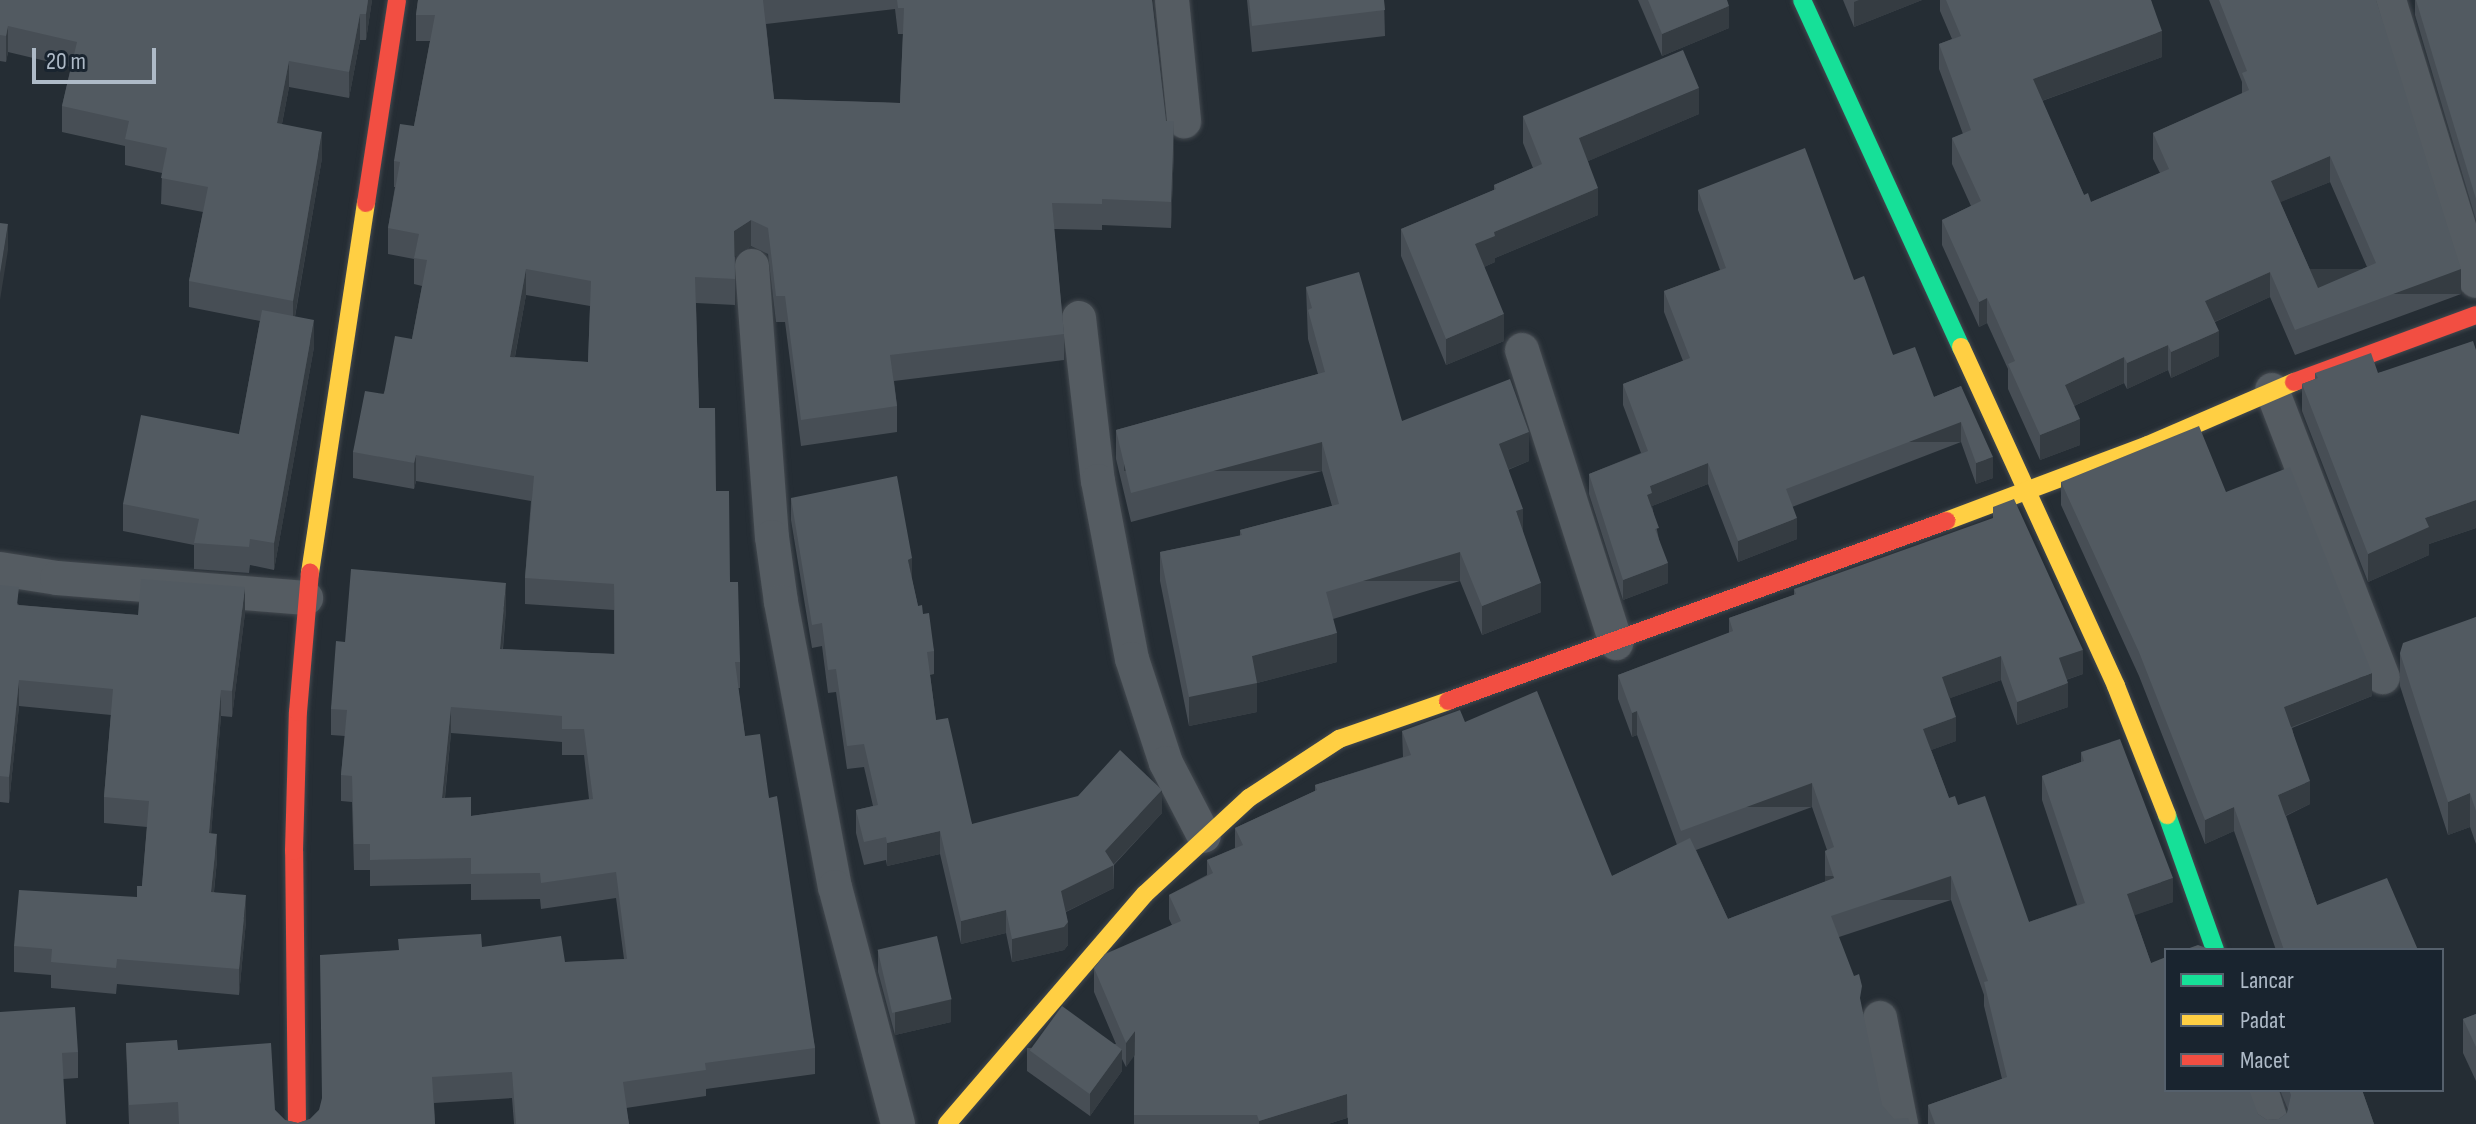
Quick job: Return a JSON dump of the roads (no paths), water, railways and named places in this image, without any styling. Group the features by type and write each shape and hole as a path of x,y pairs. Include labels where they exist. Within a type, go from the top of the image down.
{"street":[{"path":"297,1124 294,851 298,712 306,598 397,0"},
{"path":"1172,0 1184,121"},
{"path":"1802,0 2116,686 2188,868 2214,948"},
{"path":"2389,0 2476,281"},
{"path":"752,266 772,537 781,602 835,887 898,1124"},
{"path":"950,1124 1145,894 1204,836 1259,791 1339,739 1616,643 2029,491 2148,445 2272,390 2476,315"},
{"path":"1079,318 1098,481 1132,659 1166,763 1204,836"},
{"path":"1522,350 1616,643"},
{"path":"2272,390 2383,677"},
{"path":"0,569 57,578 306,598"},
{"path":"1880,1018 1901,1124"},
{"path":"2262,1092 2272,1124"}]}
